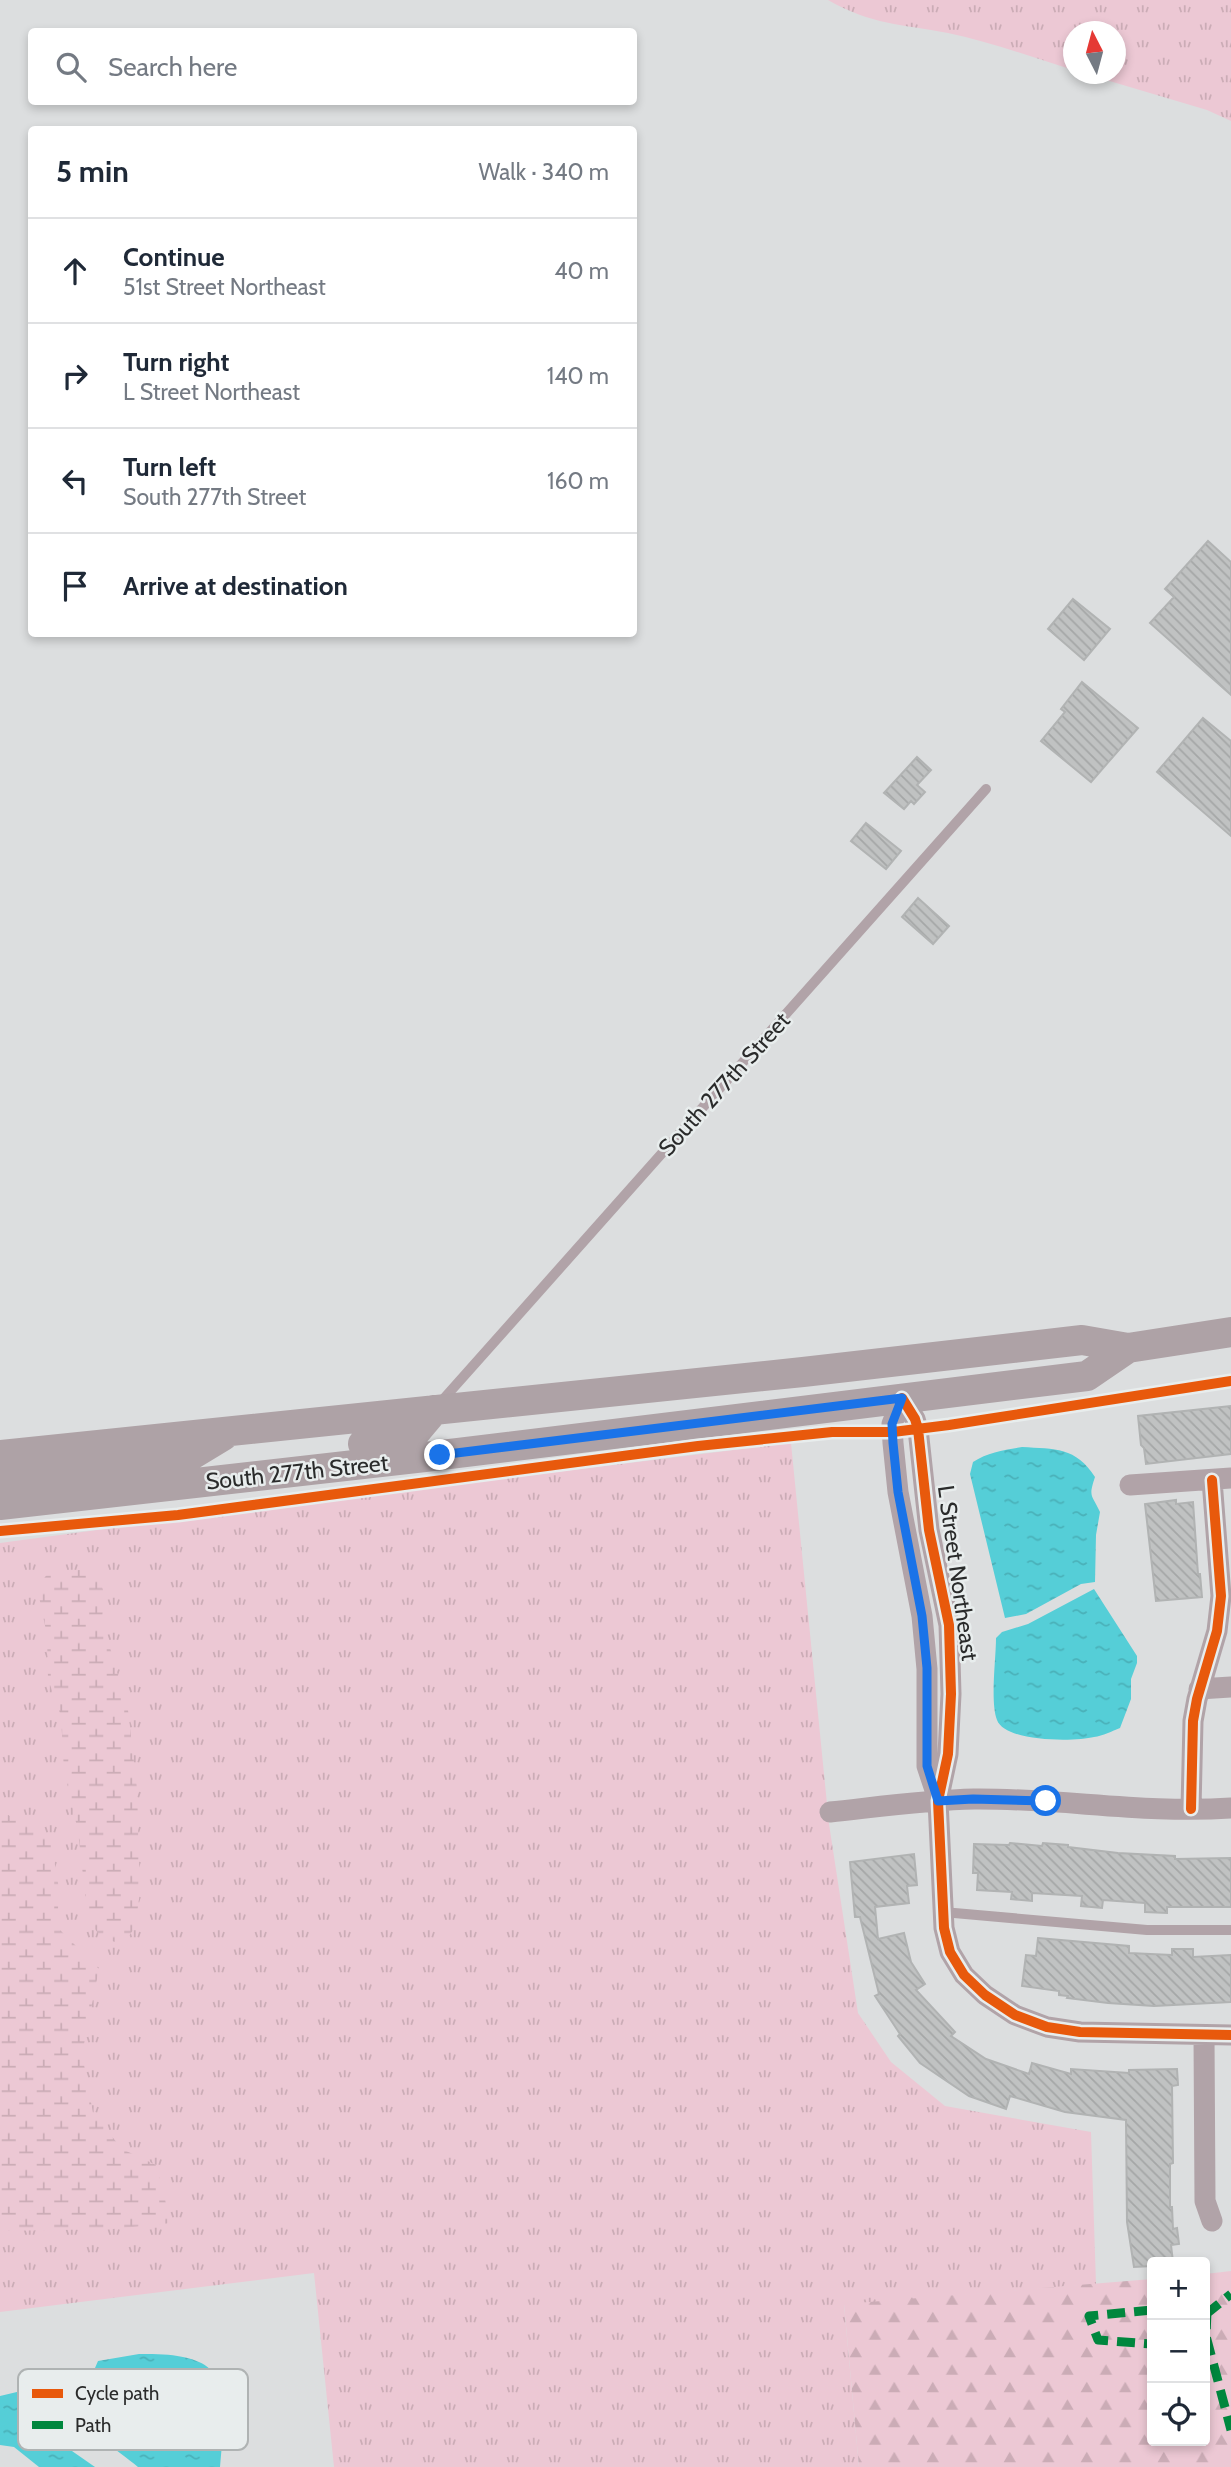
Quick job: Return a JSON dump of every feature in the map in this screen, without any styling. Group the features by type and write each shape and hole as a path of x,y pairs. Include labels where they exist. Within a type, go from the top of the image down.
{"main road":[{"name":"South 277th Street","path":"0,1455 1082,1340 1128,1348 1231,1332"},
{"path":"610,1392 661,1404 825,1386 868,1386 902,1398 916,1386 934,1379 1048,1356 1082,1340"},
{"name":"South 277th Street","path":"0,1505 1087,1376 1128,1348"},
{"path":"299,1471 348,1447 400,1440 413,1435 434,1410"},
{"path":"0,1483 185,1459 233,1431"}],"street":[{"name":"L Street Northeast","path":"902,1398 918,1429 929,1530 949,1625 951,1694 948,1754 938,1801 944,1928 950,1951 964,1975 985,1995 1015,2015 1047,2027 1080,2032 1231,2035"},
{"path":"1130,1485 1222,1479 1221,1596 1217,1630 1199,1689 1193,1721 1191,1809"},
{"path":"1199,1689 1231,1687"},
{"path":"830,1812 973,1799 1046,1801 1156,1810 1231,1808"},
{"path":"1204,2036 1205,2201 1212,2221"}],"lane":[{"name":"South 277th Street","path":"434,1410 986,789"},
{"path":"943,1912 1147,1930 1231,1930"}],"green space":[{"path":"828,0 1231,0 1231,121 1207,110 1120,84 1126,84 1126,21 1063,21 1063,67 964,37 873,19"},
{"path":"791,1443 829,1824 858,2013 891,2062 945,2106 1091,2132 1096,2284 844,2305 859,2467 334,2467 314,2273 0,2312 0,1543"},
{"path":"96,1569 104,1593 102,1620 128,1710 137,1789 140,1892 135,1927 127,1939 115,1942 101,1937 88,1920 78,1831 64,1771 61,1716 48,1679 47,1635 37,1587 49,1572"},
{"path":"0,1810 51,1841 59,1889 57,1927 99,1969 82,2054 93,2113 122,2149 156,2165 171,2223 113,2229 0,2231"},
{"path":"1231,2271 1231,2467 859,2467 844,2304 1147,2279 1147,2446 1210,2446 1210,2273"}],"water":[{"path":"1022,1447 1055,1449 1072,1455 1088,1467 1095,1477 1091,1493 1100,1512 1096,1535 1095,1582 1081,1584 1026,1614 1005,1618 970,1474 973,1462 997,1452"},
{"path":"1094,1589 1137,1656 1131,1679 1131,1699 1120,1728 1084,1739 1057,1740 1013,1733 1003,1727 997,1720 994,1703 996,1638 1002,1632 1028,1624"},
{"path":"139,2354 170,2355 193,2360 210,2369 95,2369 98,2361"},
{"path":"18,2392 18,2450 71,2450 95,2467 39,2467 14,2447 0,2445 0,2396"},
{"path":"116,2450 221,2450 220,2467 138,2467"}],"building":[{"path":"1208,541 1231,562 1231,695 1150,623 1174,597 1165,589"},
{"path":"1073,599 1110,629 1084,660 1048,629"},
{"path":"1082,682 1138,728 1091,782 1041,741 1065,712 1061,709"},
{"path":"1203,718 1231,741 1231,836 1157,772"},
{"path":"917,757 931,770 917,785 925,792 914,804 911,801 904,809 884,793"},
{"path":"866,823 901,851 886,869 851,841"},
{"path":"918,898 949,926 933,944 902,917"},
{"path":"1231,1406 1231,1454 1146,1464 1138,1416"},
{"path":"1176,1500 1176,1504 1193,1502 1202,1597 1156,1601 1145,1504"},
{"path":"974,1844 1068,1845 1118,1853 1175,1856 1175,1859 1231,1858 1231,1907 1167,1907 1167,1913 1145,1912 1145,1903 1103,1900 1102,1908 1081,1906 1082,1896 1032,1893 1032,1901 1011,1899 1012,1892 977,1890 978,1873 973,1873"},
{"path":"914,1854 917,1885 907,1886 909,1903 875,1907 878,1939 904,1933 911,1962 925,1984 916,1990 955,2032 951,2036 986,2059 1029,2074 1032,2063 1071,2074 1071,2069 1129,2073 1129,2070 1177,2069 1178,2085 1172,2086 1173,2163 1170,2164 1170,2207 1173,2229 1177,2228 1179,2244 1171,2245 1172,2257 1147,2257 1147,2266 1134,2267 1127,2222 1126,2120 1065,2112 1010,2096 1006,2109 969,2096 920,2063 898,2036 900,2034 875,1996 879,1994 860,1917 855,1917 850,1862"},
{"path":"1038,1938 1129,1946 1129,1953 1172,1955 1172,1949 1193,1949 1193,1957 1231,1955 1231,2002 1154,2006 1108,2003 1067,1998 1068,1996 1059,1995 1059,1991 1022,1986 1026,1955 1036,1956"}],"marked path":[{"path":"1210,2311 1231,2294"},
{"path":"1147,2310 1089,2316 1098,2340 1147,2344"},
{"path":"1207,2320 1206,2336 1231,2430"}],"cycle path":[{"path":"0,1531 178,1515 698,1446 832,1432 893,1432 1231,1381"},
{"path":"902,1398 918,1429 929,1530 949,1625 951,1694 948,1754 938,1801 944,1928 950,1952 964,1975 985,1995 1015,2015 1047,2027 1080,2032 1231,2035"},
{"path":"1191,1809 1193,1721 1217,1631 1221,1596 1212,1480"}],"route":[{"path":"440,1455 902,1398 892,1424 893,1443 898,1492 922,1616 927,1668 927,1766 938,1801 1046,1801"}]}
